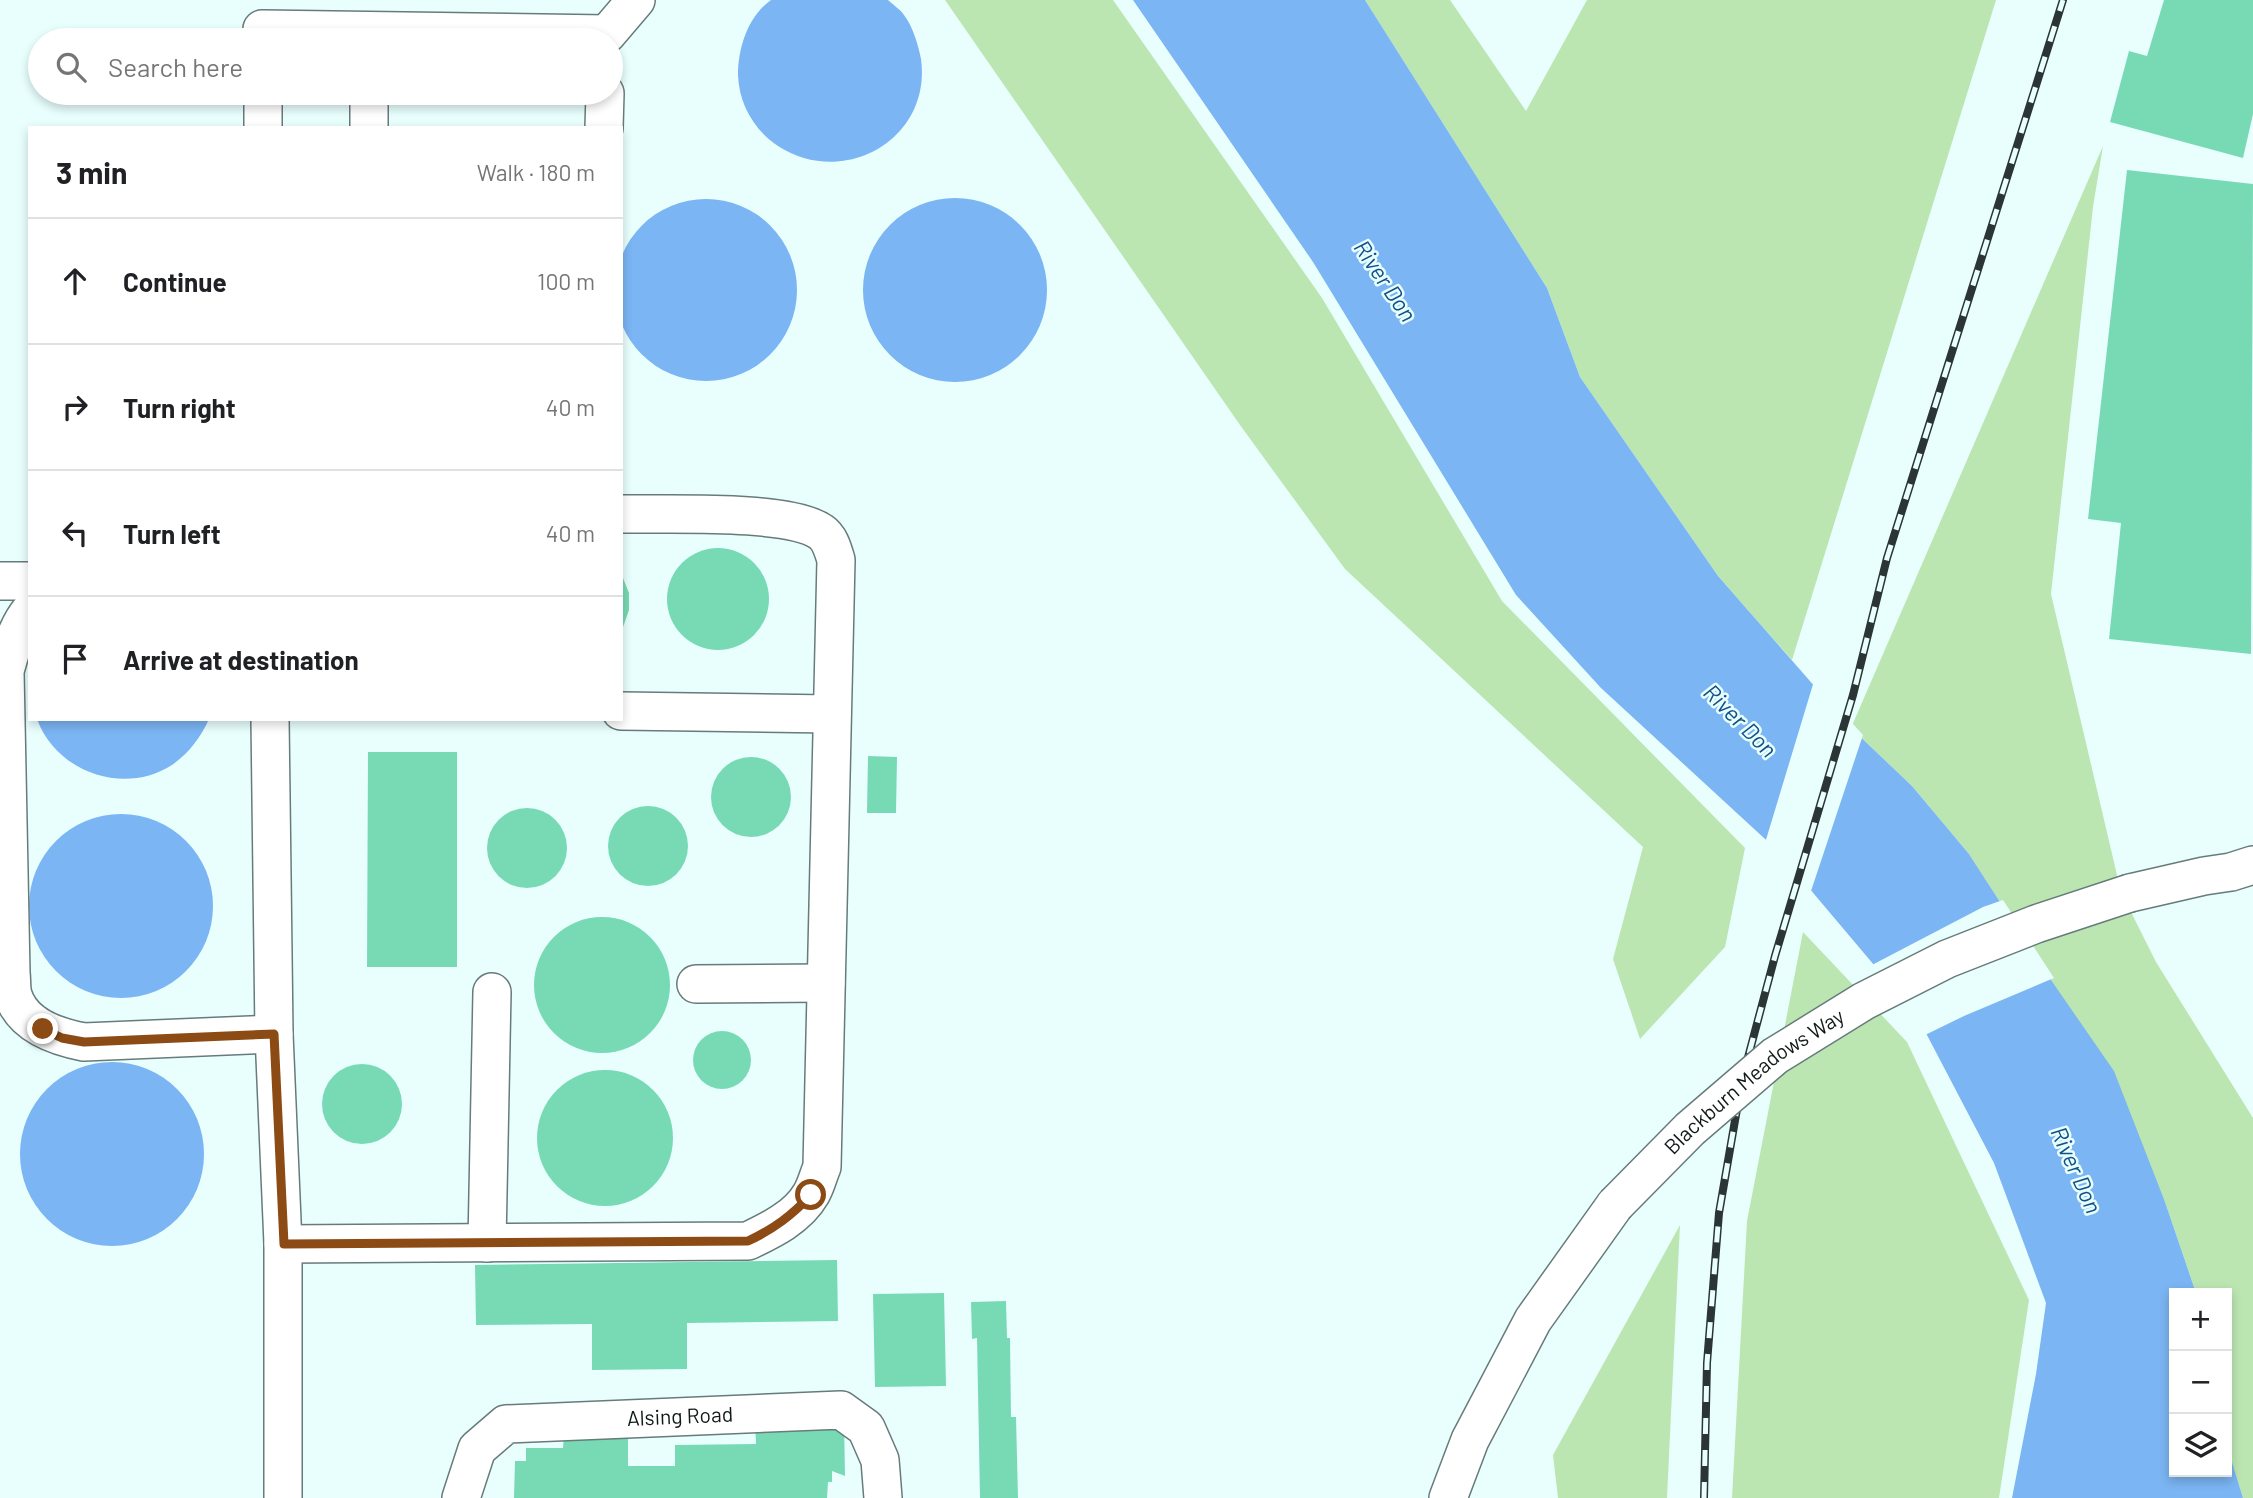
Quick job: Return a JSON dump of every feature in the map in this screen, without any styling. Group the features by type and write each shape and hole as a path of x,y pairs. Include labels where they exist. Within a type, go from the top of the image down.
{"street":[{"path":"613,28 636,0"},
{"path":"262,23 443,28"},
{"path":"263,105 263,126"},
{"path":"369,105 369,126"},
{"path":"604,126 605,105"},
{"path":"284,1244 748,1241 771,1231 792,1215 811,1195 822,1167 836,560 831,544 822,532 801,522 744,515 623,514"},
{"path":"0,581 28,581"},
{"path":"28,614 13,643 5,671 13,996 26,1017 43,1029 62,1038 84,1042 274,1034"},
{"path":"623,711 832,714"},
{"path":"270,721 274,1034 284,1244 283,1498"},
{"name":"Blackburn Meadows Way","path":"1448,1498 1470,1440 1533,1320 1615,1205 1690,1129 1775,1056 1864,1001 1947,959 2036,923 2130,893 2248,868"},
{"path":"696,984 826,983"},
{"path":"487,1243 492,992"},
{"name":"Alsing Road","path":"461,1498 477,1449 506,1424 841,1410 866,1428 880,1460 883,1498"}],"green space":[{"path":"945,0 1113,0 1322,298 1502,601 1745,848 1725,947 1640,1039 1613,959 1643,847 1345,569 1240,425"},
{"path":"1365,0 1450,0 1526,111 1587,0 1996,0 1792,660 1718,576 1580,377 1547,288"},
{"path":"2103,146 2093,207 2051,594 2121,892 2156,962 2253,1118 2253,1498 2243,1498 2232,1464 2232,1288 2194,1288 2165,1202 2042,967 1969,854 1912,786 1851,728"},
{"path":"1803,932 1907,1042 2029,1300 1999,1498 1732,1498 1747,1221"},
{"path":"1680,1225 1667,1498 1558,1498 1553,1455"}],"water":[{"path":"771,0 888,0 901,11 910,25 918,47 921,87 913,112 898,133 878,149 855,158 830,162 804,158 769,140 755,124 745,106 739,86 738,65 750,24"},
{"name":"River Don","path":"1133,0 1365,0 1547,288 1580,377 1718,576 1851,728 1912,786 1969,854 2114,1071 2165,1202 2194,1288 2169,1288 2169,1477 2232,1477 2232,1462 2243,1498 2012,1498 2036,1374 2046,1303 1994,1163 1917,1016 1777,850 1601,688 1516,595 1313,262"},
{"path":"955,198 990,205 1020,225 1040,255 1047,290 1040,325 1020,355 990,375 955,382 920,375 890,355 870,325 863,290 870,255 890,225 920,205"},
{"path":"706,199 741,206 757,214 782,239 795,272 795,308 782,341 757,366 741,374 706,381 671,374 655,366 642,354 630,341 623,327 623,253 630,239 642,226 655,214 671,206"},
{"path":"38,721 208,721 194,744 172,765 153,774 133,778 113,778 75,765 59,753"},
{"path":"121,814 156,821 186,841 206,871 213,906 206,941 186,971 156,991 121,998 86,991 56,971 36,941 29,906 36,871 56,841 86,821"},
{"path":"112,1062 147,1069 177,1089 197,1119 204,1154 197,1189 177,1219 147,1239 112,1246 77,1239 47,1219 27,1189 20,1154 27,1119 47,1089 77,1069"}],"pier":[{"path":"1814,681 1863,735 1810,894 1765,843"},
{"path":"2003,900 2054,978 1923,1036 1914,1018 1870,966 1983,907"}],"building":[{"path":"2164,0 2253,0 2253,114 2243,158 2110,122 2129,51 2147,56"},
{"path":"2127,170 2253,184 2251,654 2109,639 2121,523 2088,519"},
{"path":"718,548 737,552 754,563 765,580 769,599 765,618 754,635 737,646 718,650 699,646 682,635 671,618 667,599 671,580 682,563 699,552"},
{"path":"623,578 629,593 629,610 623,627"},
{"path":"368,752 457,752 457,967 367,967"},
{"path":"868,756 897,757 896,813 867,813"},
{"path":"751,757 766,760 779,769 788,782 791,797 788,812 779,825 766,834 751,837 736,834 723,825 714,812 711,797 714,782 723,769 736,760"},
{"path":"648,806 663,809 676,818 685,831 688,846 685,861 676,874 663,883 648,886 633,883 620,874 611,861 608,846 611,831 620,818 633,809"},
{"path":"527,808 542,811 555,820 564,833 567,848 564,863 555,876 542,885 527,888 512,885 499,876 490,863 487,848 490,833 499,820 512,811"},
{"path":"602,917 628,922 650,937 665,959 670,985 665,1011 650,1033 628,1048 602,1053 576,1048 554,1033 539,1011 534,985 539,959 554,937 576,922"},
{"path":"716,1031 728,1031 743,1039 751,1054 751,1066 743,1081 728,1089 716,1089 701,1081 693,1066 693,1054 701,1039"},
{"path":"362,1064 377,1067 390,1076 399,1089 402,1104 399,1119 390,1132 377,1141 362,1144 347,1141 334,1132 325,1119 322,1104 325,1089 334,1076 347,1067"},
{"path":"605,1070 631,1075 653,1090 668,1112 673,1138 668,1164 653,1186 631,1201 605,1206 579,1201 557,1186 542,1164 537,1138 542,1112 557,1090 579,1075"},
{"path":"837,1260 838,1321 687,1323 687,1369 592,1370 592,1324 476,1325 475,1265"},
{"path":"944,1293 946,1386 875,1387 873,1294"},
{"path":"1006,1301 1007,1338 1010,1338 1011,1417 1016,1417 1018,1498 980,1498 977,1338 972,1339 971,1302"},
{"path":"844,1420 845,1476 832,1471 827,1498 514,1498 515,1461 526,1461 526,1448 563,1448 564,1435 628,1435 628,1466 675,1466 675,1445 756,1444 755,1421"}],"railway":[{"path":"1704,1498 1707,1363 1719,1213 1742,1080 1775,956 1853,695 1887,558 2063,0"}],"route":[{"path":"43,1029 62,1038 84,1042 274,1034 284,1244 748,1241 771,1231 792,1215 811,1195"}]}
